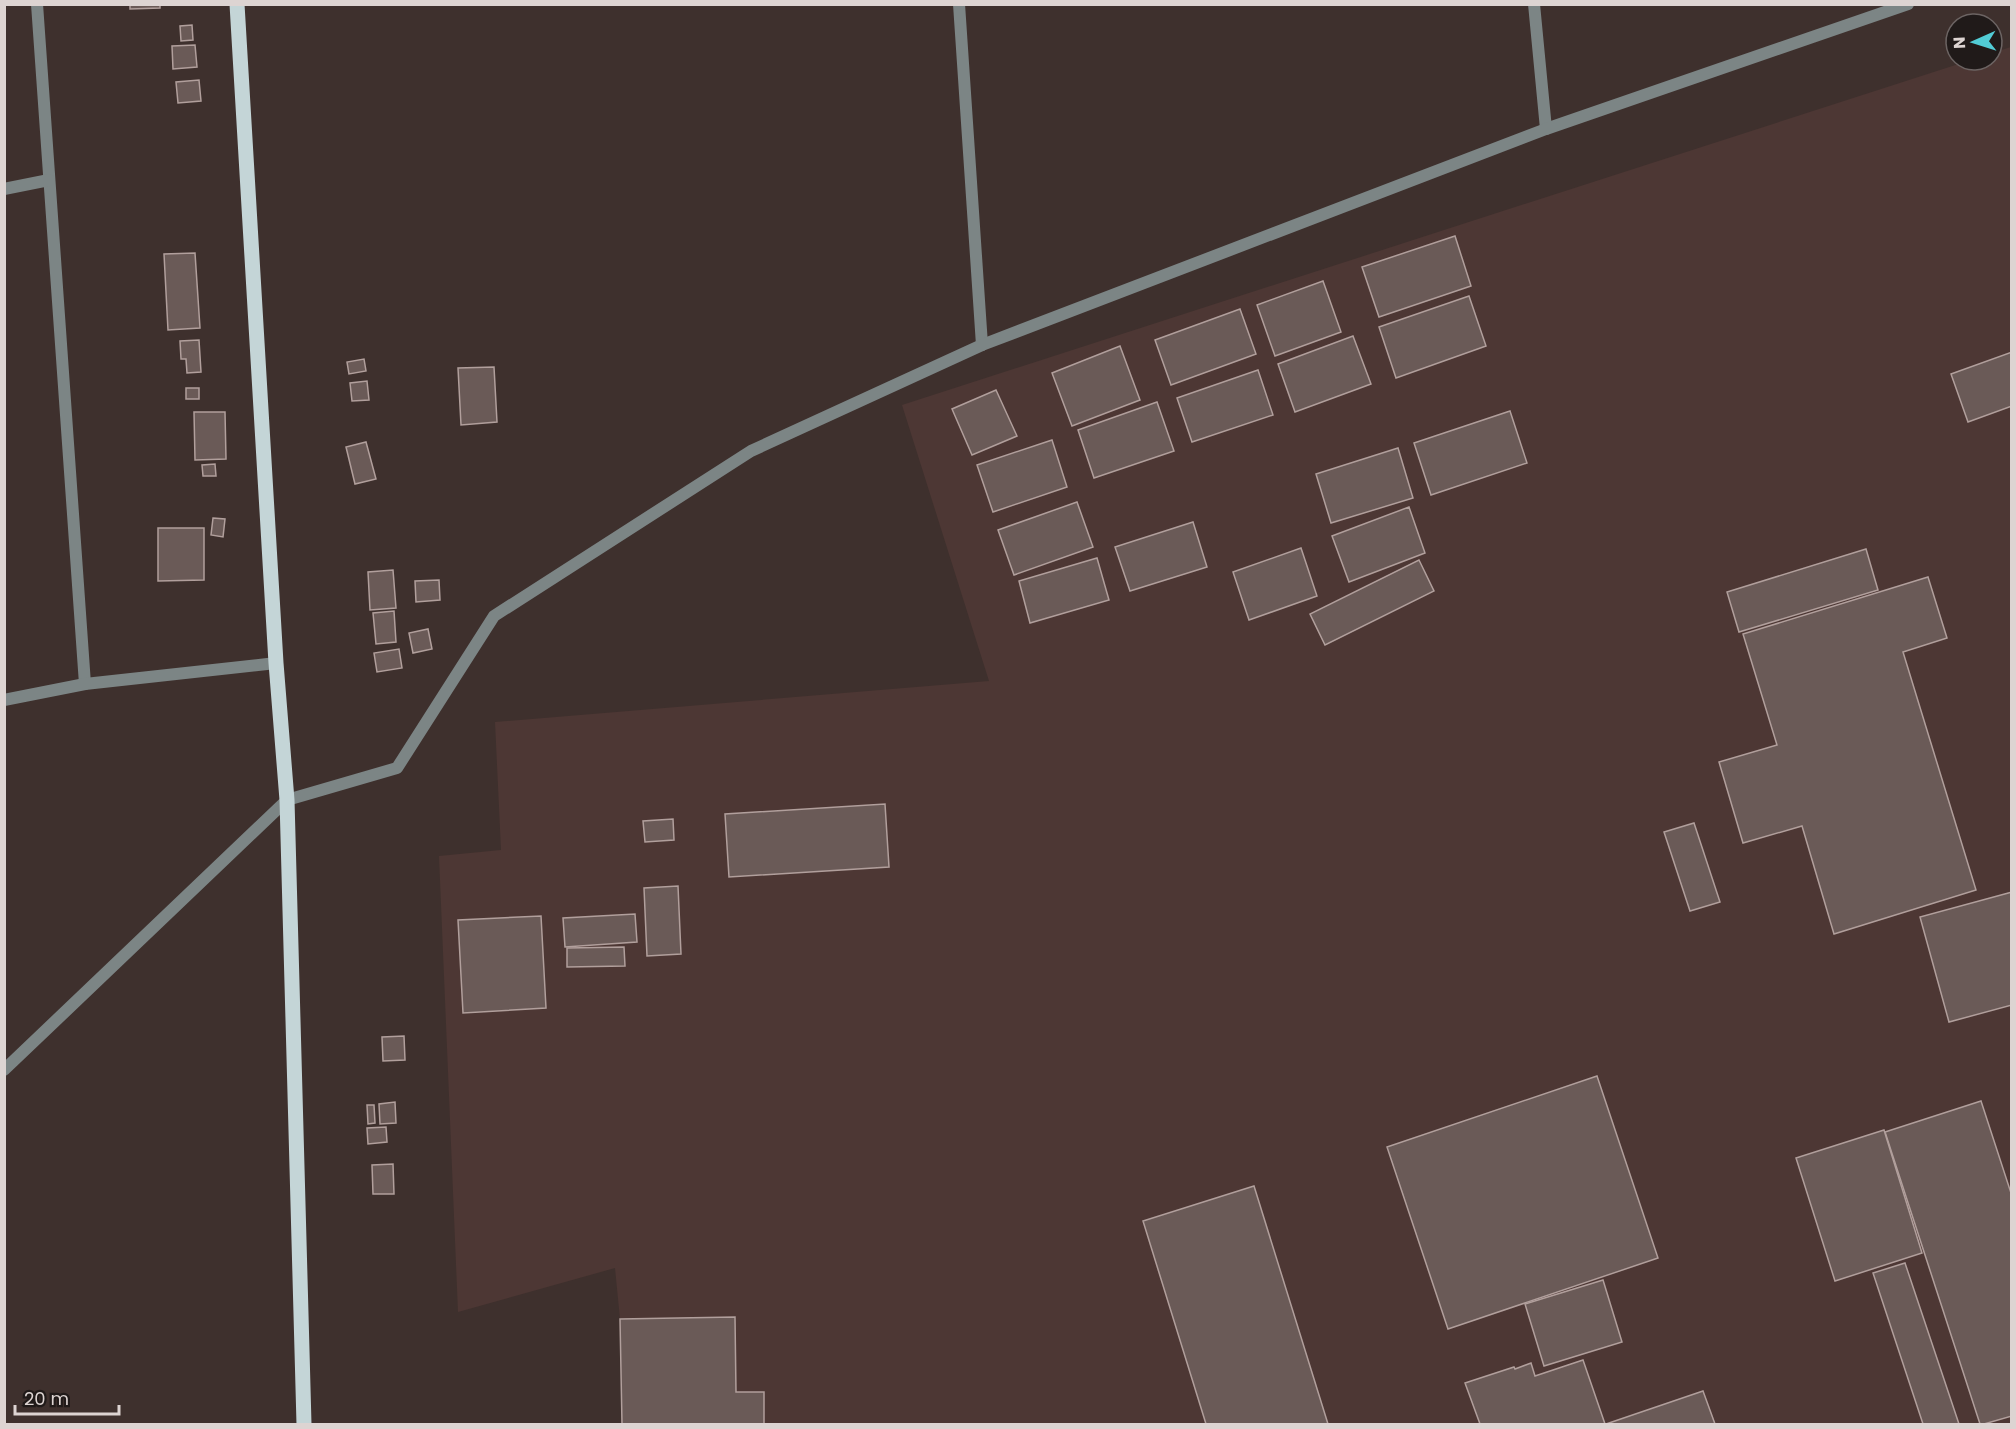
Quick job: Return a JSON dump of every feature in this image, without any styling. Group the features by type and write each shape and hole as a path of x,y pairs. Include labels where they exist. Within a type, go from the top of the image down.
{"main road":[{"path":"237,4 276,663 287,800 304,1425"}],"street":[{"path":"37,4 85,684"},
{"path":"959,4 982,345"},
{"path":"1534,4 1546,129"},
{"path":"4,1070 287,800 397,768 494,616 751,452 982,345 1546,129 1908,4"},
{"path":"4,189 49,180"},
{"path":"4,700 85,684 276,663"}],"shaded area":[{"path":"2011,47 2011,1424 622,1424 620,1319 615,1268 458,1312 439,856 501,850 495,722 989,681 902,405 1944,69 1944,72 2004,72 2004,49"}],"building":[{"path":"130,4 160,4 160,8 130,9"},
{"path":"192,25 193,40 181,41 180,26"},
{"path":"195,45 197,67 173,69 172,46"},
{"path":"199,80 201,101 178,103 176,82"},
{"path":"1455,236 1471,286 1379,317 1362,267"},
{"path":"195,253 200,328 168,330 164,254"},
{"path":"1323,281 1341,332 1275,356 1257,305"},
{"path":"1469,296 1486,346 1396,378 1379,327"},
{"path":"1240,309 1256,354 1171,385 1155,340"},
{"path":"1353,336 1371,384 1295,412 1278,364"},
{"path":"199,340 201,372 187,373 186,359 181,359 180,341"},
{"path":"1120,346 1140,400 1072,426 1052,373"},
{"path":"2012,352 2012,406 1968,422 1951,374"},
{"path":"364,359 366,371 349,374 347,362"},
{"path":"494,367 497,422 461,425 458,368"},
{"path":"1258,370 1273,415 1192,442 1177,398"},
{"path":"367,381 369,400 352,401 350,383"},
{"path":"186,388 199,388 199,399 186,399"},
{"path":"996,390 1017,436 972,455 952,409"},
{"path":"1157,402 1174,451 1094,478 1078,430"},
{"path":"1510,411 1527,463 1431,495 1414,443"},
{"path":"194,412 225,412 226,459 195,460"},
{"path":"1052,440 1067,487 993,512 977,465"},
{"path":"366,442 376,479 355,484 346,447"},
{"path":"1398,448 1413,498 1331,523 1316,474"},
{"path":"215,464 216,476 203,476 202,465"},
{"path":"1077,502 1093,547 1014,575 998,530"},
{"path":"1409,507 1425,553 1349,582 1332,536"},
{"path":"213,518 225,519 223,537 211,535"},
{"path":"1193,522 1207,567 1130,591 1115,547"},
{"path":"158,528 204,528 204,580 158,581"},
{"path":"1301,548 1317,596 1249,620 1233,572"},
{"path":"1866,549 1878,590 1739,632 1727,592"},
{"path":"1097,558 1109,600 1030,623 1019,581"},
{"path":"1419,560 1434,591 1325,645 1310,614"},
{"path":"393,570 396,608 370,610 368,572"},
{"path":"1928,577 1947,638 1903,652 1976,890 1834,934 1802,826 1743,843 1719,762 1777,745 1743,634"},
{"path":"439,580 440,600 416,602 415,581"},
{"path":"394,611 396,642 376,644 373,613"},
{"path":"428,629 432,649 413,653 409,633"},
{"path":"399,649 402,668 377,672 374,653"},
{"path":"885,804 889,867 729,877 725,814"},
{"path":"673,819 674,840 645,842 643,821"},
{"path":"1694,823 1720,902 1690,911 1664,832"},
{"path":"678,886 681,954 647,956 644,888"},
{"path":"2012,892 2012,1005 1949,1022 1920,917"},
{"path":"635,914 637,942 565,947 563,918"},
{"path":"541,916 546,1008 463,1013 458,920"},
{"path":"624,947 625,966 567,967 567,948"},
{"path":"404,1036 405,1060 383,1061 382,1037"},
{"path":"1597,1076 1658,1258 1448,1329 1387,1147"},
{"path":"1981,1101 2012,1196 2012,1416 1984,1424 1980,1424 1885,1132"},
{"path":"395,1102 396,1123 380,1124 379,1104"},
{"path":"367,1105 374,1105 375,1123 368,1124"},
{"path":"386,1127 387,1142 368,1144 367,1128"},
{"path":"1884,1130 1922,1253 1835,1281 1796,1158"},
{"path":"393,1164 394,1194 373,1194 372,1165"},
{"path":"1254,1186 1328,1424 1206,1424 1143,1221"},
{"path":"1905,1263 1959,1424 1923,1424 1873,1273"},
{"path":"1603,1280 1622,1342 1544,1366 1525,1304"},
{"path":"735,1317 736,1392 764,1392 764,1424 622,1424 620,1319"},
{"path":"1583,1360 1605,1424 1480,1424 1465,1383 1531,1363 1535,1376"},
{"path":"1703,1391 1715,1424 1606,1424"}]}
